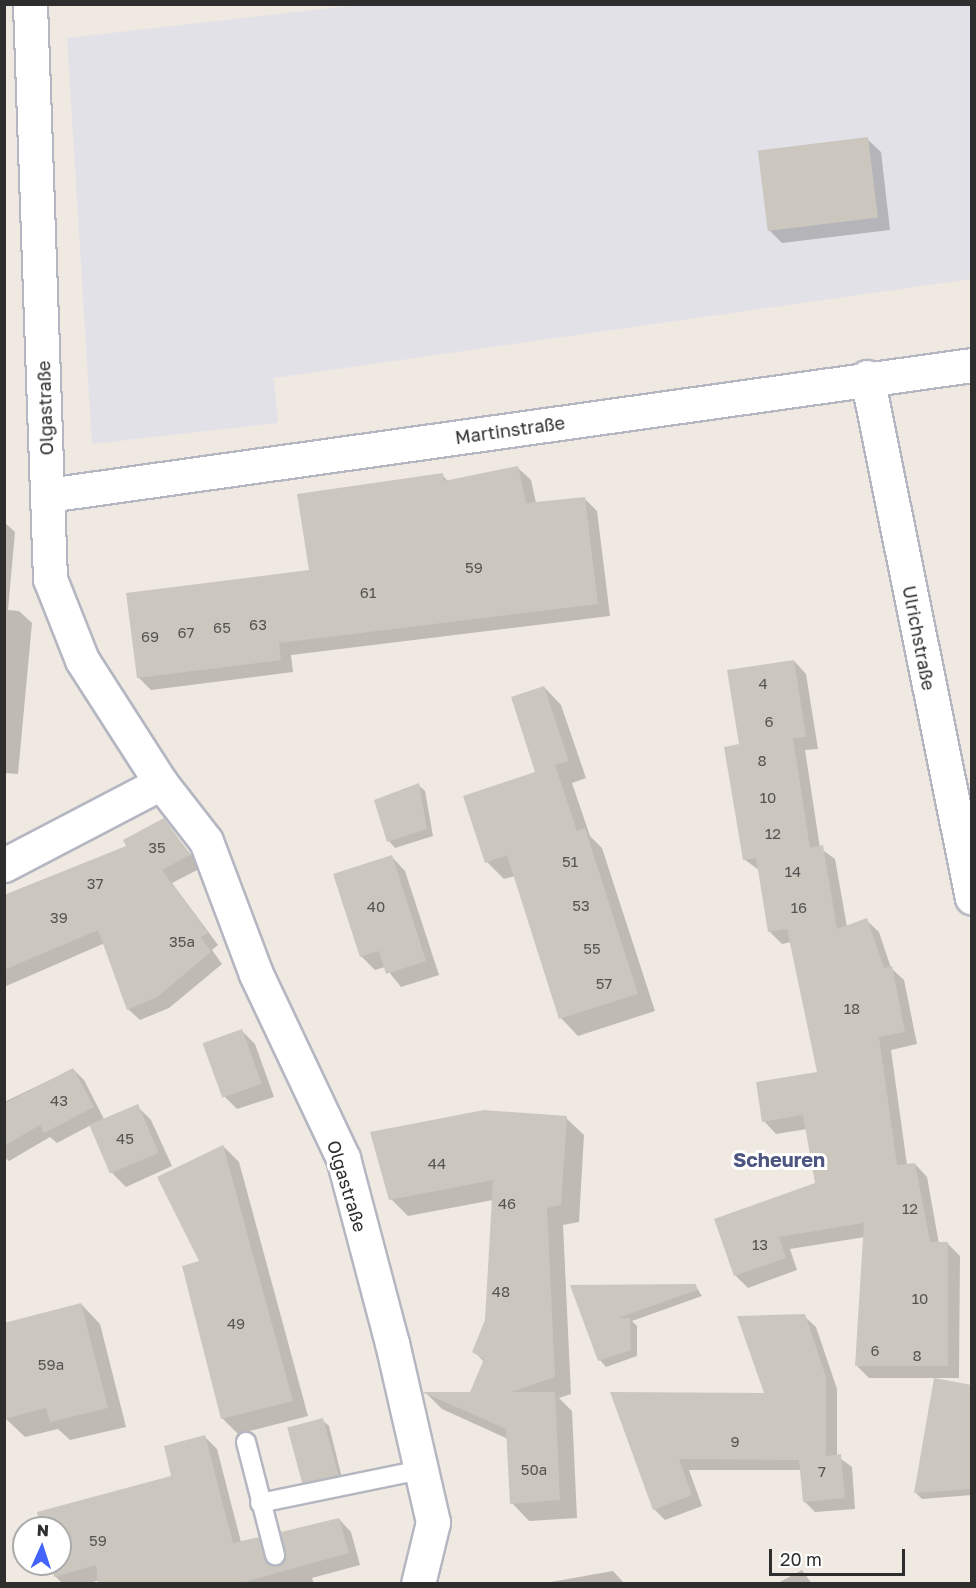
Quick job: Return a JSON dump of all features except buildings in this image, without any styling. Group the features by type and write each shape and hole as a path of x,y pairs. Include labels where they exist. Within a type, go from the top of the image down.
{"street":[{"name":"Olgastraße","path":"30,4 50,579 82,660 161,783 206,841 256,974 343,1158 433,1522 418,1584"},
{"name":"Martinstraße","path":"48,495 867,377 972,365"},
{"name":"Ulrichstraße","path":"867,377 972,898"},
{"path":"4,866 161,783"}],"lane":[{"path":"246,1442 274,1555"},
{"path":"260,1503 421,1470"}],"shaded area":[{"path":"367,4 971,5 971,279 274,378 278,423 92,444 67,38"}],"district":[{"name":"Scheuren","path":"779,1159"}]}
